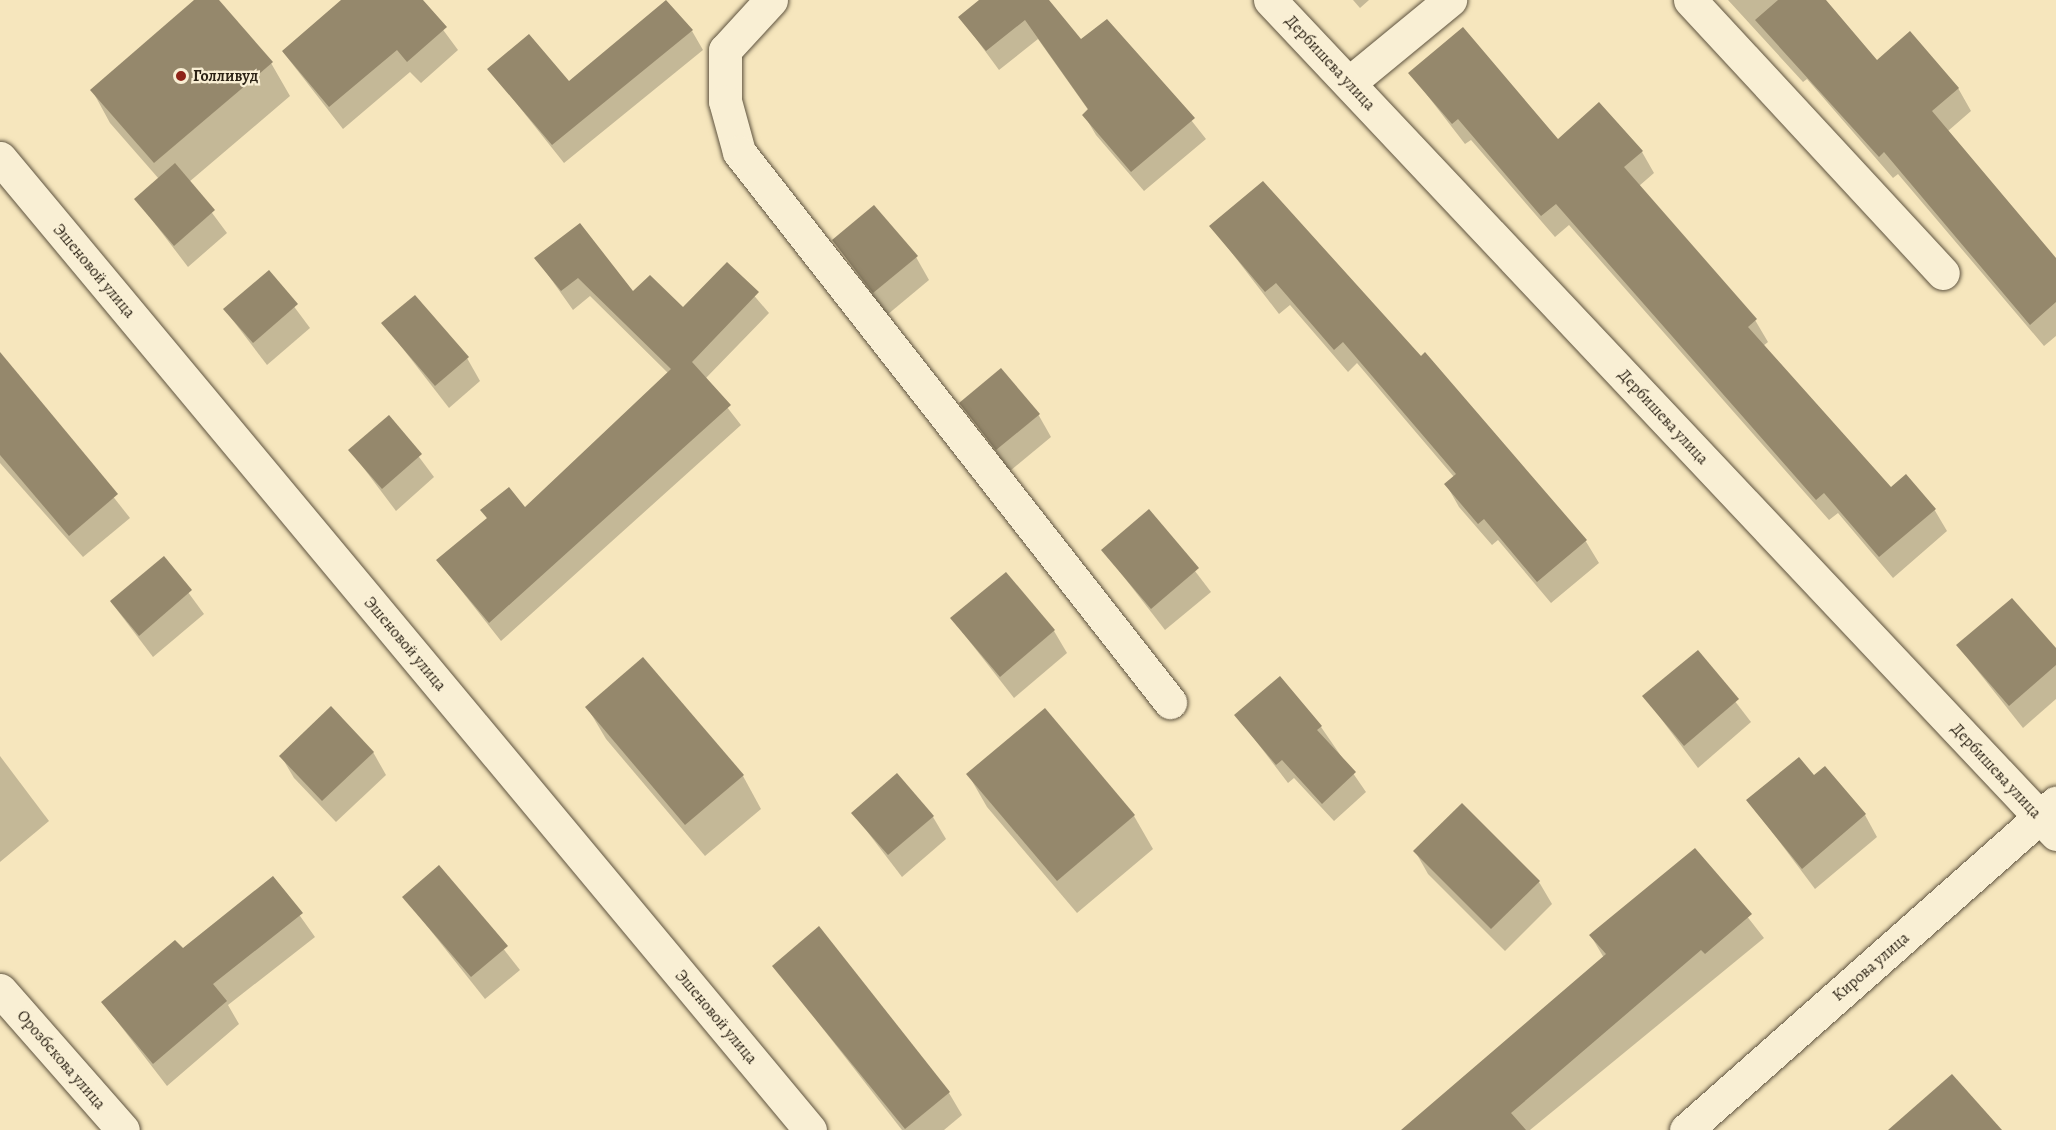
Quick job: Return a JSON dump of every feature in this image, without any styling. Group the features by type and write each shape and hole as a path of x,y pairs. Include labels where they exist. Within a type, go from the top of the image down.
{"street":[{"path":"771,0 725,50 725,101 739,152 1170,702"},
{"name":"Дербишева улица","path":"1270,0 2051,818"},
{"path":"1349,83 1450,0"},
{"path":"1690,0 1943,273"},
{"name":"Эшеновой улица","path":"0,158 810,1130"},
{"name":"Кирова улица","path":"1686,1130 2051,818"},
{"name":"Орозбекова улица","path":"0,990 123,1130"}],"building":[{"name":"Голливуд","path":"194,0 219,0 273,62 154,163 90,90"},
{"path":"341,0 423,0 447,27 407,62 397,50 329,107 282,51"},
{"path":"666,0 693,30 552,145 487,69 529,34 569,81"},
{"path":"979,0 1049,0 1081,39 1107,19 1195,118 1131,172 1082,115 1088,109 1025,20 986,51 958,17"},
{"path":"1778,0 1826,0 1877,60 1910,31 1959,88 1932,111 2056,258 2056,302 2030,325 1884,152 1879,157 1755,20"},
{"path":"1463,27 1558,139 1599,102 1643,151 1624,167 1757,319 1748,327 1891,487 1906,474 1936,509 1879,557 1824,493 1816,500 1556,204 1541,216 1458,119 1452,124 1408,73"},
{"path":"175,163 215,210 174,246 134,199"},
{"path":"1263,181 1421,356 1425,352 1587,540 1537,582 1484,519 1478,524 1444,484 1456,474 1343,342 1334,350 1276,283 1265,292 1209,226"},
{"path":"874,205 918,256 873,293 832,240"},
{"path":"580,223 633,291 650,275 683,307 727,262 759,292 692,362 731,405 489,623 436,560 487,518 480,510 509,487 525,507 671,369 578,278 561,291 534,258"},
{"path":"269,270 298,304 253,343 223,309"},
{"path":"415,295 469,357 435,386 381,323"},
{"path":"0,352 118,494 69,536 0,455"},
{"path":"1001,368 1040,414 996,450 959,403"},
{"path":"389,415 422,454 382,489 348,450"},
{"path":"1149,509 1199,568 1151,609 1101,550"},
{"path":"164,556 192,590 139,636 110,601"},
{"path":"1006,572 1055,630 1000,677 950,618"},
{"path":"2012,598 2056,648 2056,665 2009,706 1956,645"},
{"path":"1698,650 1739,699 1684,746 1642,696"},
{"path":"643,657 744,775 685,825 585,707"},
{"path":"1280,676 1322,726 1317,730 1356,772 1322,804 1282,760 1276,765 1234,715"},
{"path":"331,706 374,752 322,801 279,756"},
{"path":"1045,708 1135,815 1057,881 966,774"},
{"path":"1799,757 1814,775 1825,766 1866,814 1802,869 1746,800"},
{"path":"897,773 934,816 888,855 851,813"},
{"path":"1462,803 1540,881 1491,929 1413,851"},
{"path":"1695,848 1752,914 1705,954 1701,950 1511,1113 1526,1130 1401,1130 1606,954 1589,935"},
{"path":"439,865 508,946 471,977 402,897"},
{"path":"273,876 303,913 213,984 227,1001 153,1064 101,1002 175,940 183,948"},
{"path":"819,926 950,1092 905,1129 772,966"},
{"path":"1952,1074 2002,1130 1888,1130"}],"place":[{"name":"Голливуд","path":"181,76"}]}
